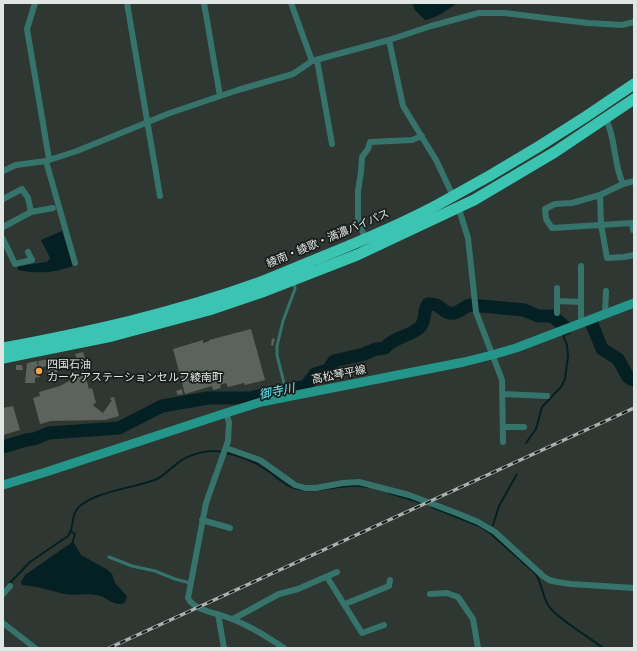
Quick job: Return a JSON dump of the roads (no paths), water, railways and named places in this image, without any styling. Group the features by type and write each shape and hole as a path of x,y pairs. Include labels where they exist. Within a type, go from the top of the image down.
{"highway":[{"name":"綾南・綾歌・満濃バイパス","path":"3,348 61,338 206,301 258,283 365,239 438,205 548,141 600,108 634,84"},
{"path":"3,358 70,346 156,325 209,310 262,292 357,255 474,200 555,152 634,99"}],"main road":[{"name":"高松琴平線","path":"3,485 226,412 262,402 286,392 464,362 492,355 634,303"}],"street":[{"path":"34,3 27,29 47,160 75,263"},
{"path":"127,3 160,196"},
{"path":"204,3 220,96"},
{"path":"291,3 314,60 332,144"},
{"path":"3,171 16,165 47,160 77,151 148,122 220,96 293,74 314,60 389,40 431,26 479,14 504,13 588,23 622,25 634,22"},
{"path":"389,40 403,106 436,160 458,208 468,238 476,306 502,380 503,442"},
{"path":"600,108 609,126 617,170 623,184"},
{"path":"365,239 358,218 358,191 362,157 368,149 370,142 412,140 422,136"},
{"path":"633,230 632,222 552,228 546,219 545,209 555,204 572,203 600,195 623,184 634,181"},
{"path":"3,199 22,189 28,198 31,212"},
{"path":"600,195 601,224 607,258 634,255"},
{"path":"3,227 31,212 53,208"},
{"path":"3,239 15,264 32,260 28,252"},
{"path":"581,266 581,323"},
{"path":"557,288 557,313"},
{"path":"605,314 606,291"},
{"path":"557,301 581,302"},
{"path":"503,394 547,396"},
{"path":"226,412 229,422 229,431 225,451 206,503 188,598 191,604 262,633 284,648"},
{"path":"503,427 524,427"},
{"path":"225,451 260,460 295,485 304,488 316,488 343,482 364,483 409,495 459,514 478,522 495,532 549,580 571,584 634,588"},
{"path":"202,520 230,528"},
{"path":"233,620 279,594 298,589 337,572"},
{"path":"327,577 362,633 384,625"},
{"path":"345,604 389,586 390,580"},
{"path":"3,594 10,586"},
{"path":"430,594 447,593 458,597 473,619 478,648"},
{"path":"218,614 224,648"},
{"path":"3,624 35,648"}],"lane":[{"path":"286,392 277,355 277,346 283,321 295,289 293,280"},
{"path":"108,557 132,566 154,571 190,583"}],"water":[{"path":"412,3 457,3 438,16 425,20 415,10"},
{"path":"62,231 73,266 46,272 18,270 18,266 47,262 50,258 41,240"},
{"path":"71,543 74,543 81,555 108,570 112,574 115,583 127,596 124,603 117,604 96,595 69,595 39,587 22,585 21,582 25,575"}],"waterway":[{"name":"御寺川","path":"3,447 34,439 49,433 119,428 162,406 208,398 249,398 306,386 315,374 328,370 334,361 364,354 376,349 385,348 393,341 413,332 423,323 428,304 438,306 449,313 458,312 471,305 524,310 538,316 552,316 563,325"},
{"name":"御寺川","path":"592,324 602,349 618,359 628,377 634,380"},
{"path":"526,443 536,429 542,407 561,387 565,379 568,356 567,345 563,335 570,333"},
{"path":"3,590 30,562 68,536 77,509 87,501 106,493 157,479 163,476 183,459 199,453 217,451 246,459 267,470 286,484 298,489 315,490 349,486 367,487"},
{"path":"493,525 499,506 517,474"},
{"path":"389,493 422,503"},
{"path":"432,507 479,526 490,533 535,573 546,601 552,610 558,616 603,648"},
{"path":"72,532 75,534 72,544"}],"railway":[{"path":"109,648 634,408"}],"place":[{"name":"四国石油 カーケアステーションセルフ綾南町","path":"39,371"}]}
